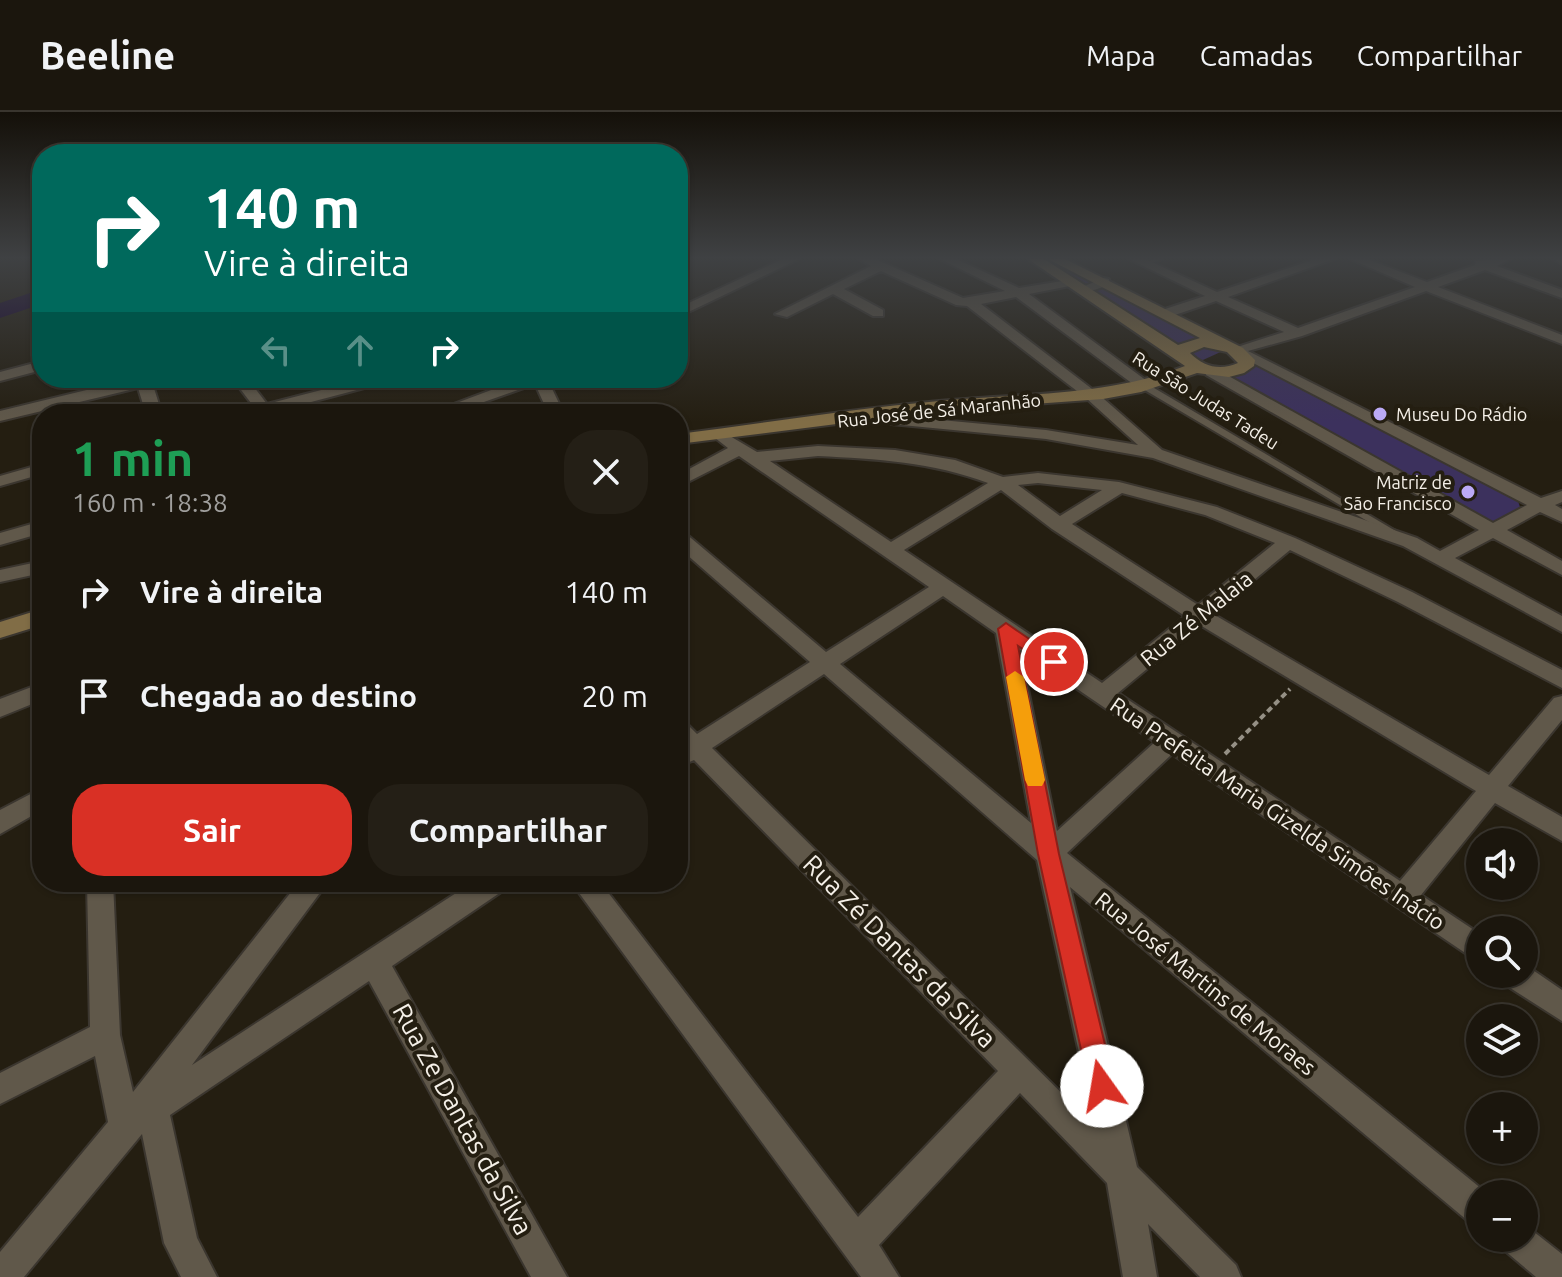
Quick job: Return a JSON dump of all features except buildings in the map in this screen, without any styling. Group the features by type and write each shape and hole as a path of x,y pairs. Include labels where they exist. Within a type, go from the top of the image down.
{"street":[{"path":"985,313 1091,395 1158,454"},
{"name":"Rua São Judas Tadeu","path":"1047,313 1146,387"},
{"path":"1119,313 1204,370 1562,569"},
{"path":"1168,313 1562,516"},
{"path":"1253,313 1297,333"},
{"path":"1182,354 1184,348 1191,344 1234,350 1353,313"},
{"path":"1495,313 1562,340"},
{"name":"Rua José de Sá Maranhão","path":"688,438 940,406 1091,395 1146,387 1204,370 1238,371 1246,366 1247,360 1234,350"},
{"path":"0,377 32,368"},
{"path":"48,404 111,388"},
{"path":"247,388 260,404"},
{"path":"291,404 350,388"},
{"path":"464,404 510,388"},
{"path":"0,416 32,408"},
{"path":"856,417 1034,433 1121,445 1158,454 1410,542 1562,625"},
{"name":"Rua Prefeita Maria Gizelda Simões Inácio","path":"718,434 1466,940"},
{"path":"688,478 745,453 818,451 895,455 955,465 1002,482 1058,525 1200,616 1562,830"},
{"path":"0,481 32,472"},
{"path":"889,551 1002,482 1038,478 1119,487 1211,511 1288,542 1405,597 1562,680"},
{"path":"1058,525 1119,487"},
{"path":"1441,558 1562,496"},
{"path":"0,539 32,530"},
{"name":"Rua Zé Malaia","path":"1103,694 1288,542"},
{"name":"Rua José Martins de Moraes","path":"688,546 1049,854 1466,1197"},
{"path":"0,576 32,569"},
{"path":"688,743 824,664 943,587"},
{"path":"0,630 32,620"},
{"path":"1006,629 1049,854 1122,1173 1140,1277"},
{"path":"0,708 32,695"},
{"path":"1403,897 1562,704"},
{"path":"1049,854 1172,740"},
{"name":"Rua Zé Dantas da Silva","path":"688,749 1020,1070 1224,1277"},
{"path":"0,823 32,804"},
{"path":"100,892 105,1035 125,1127"},
{"path":"2,1277 125,1127 307,892"},
{"path":"125,1127 480,892"},
{"path":"592,892 882,1277"},
{"name":"Rua Ze Dantas da Silva","path":"374,962 550,1277"},
{"path":"1534,988 1562,1007"},
{"path":"0,1089 105,1035"},
{"path":"856,1244 1020,1070"},
{"path":"153,1108 181,1243 200,1277"},
{"path":"1533,1252 1562,1276"}],"lane":[{"name":"Rua São Judas Tadeu","path":"1146,387 1410,542"}],"path":[{"path":"1212,767 1303,676"}],"shaded area":[{"path":"1124,313 1156,313 1225,350 1203,360 1194,359"},
{"path":"1242,360 1251,361 1502,489 1518,501 1520,507 1495,522 1486,522 1220,374 1218,370"}],"slow traffic":[{"path":"1015,677 1035,780"}],"place":[{"name":"Museu Do Rádio","path":"1380,414"},
{"name":"Matriz de São Francisco","path":"1468,492"}],"route":[{"path":"1054,662 1006,629 1049,854 1102,1086"}]}
